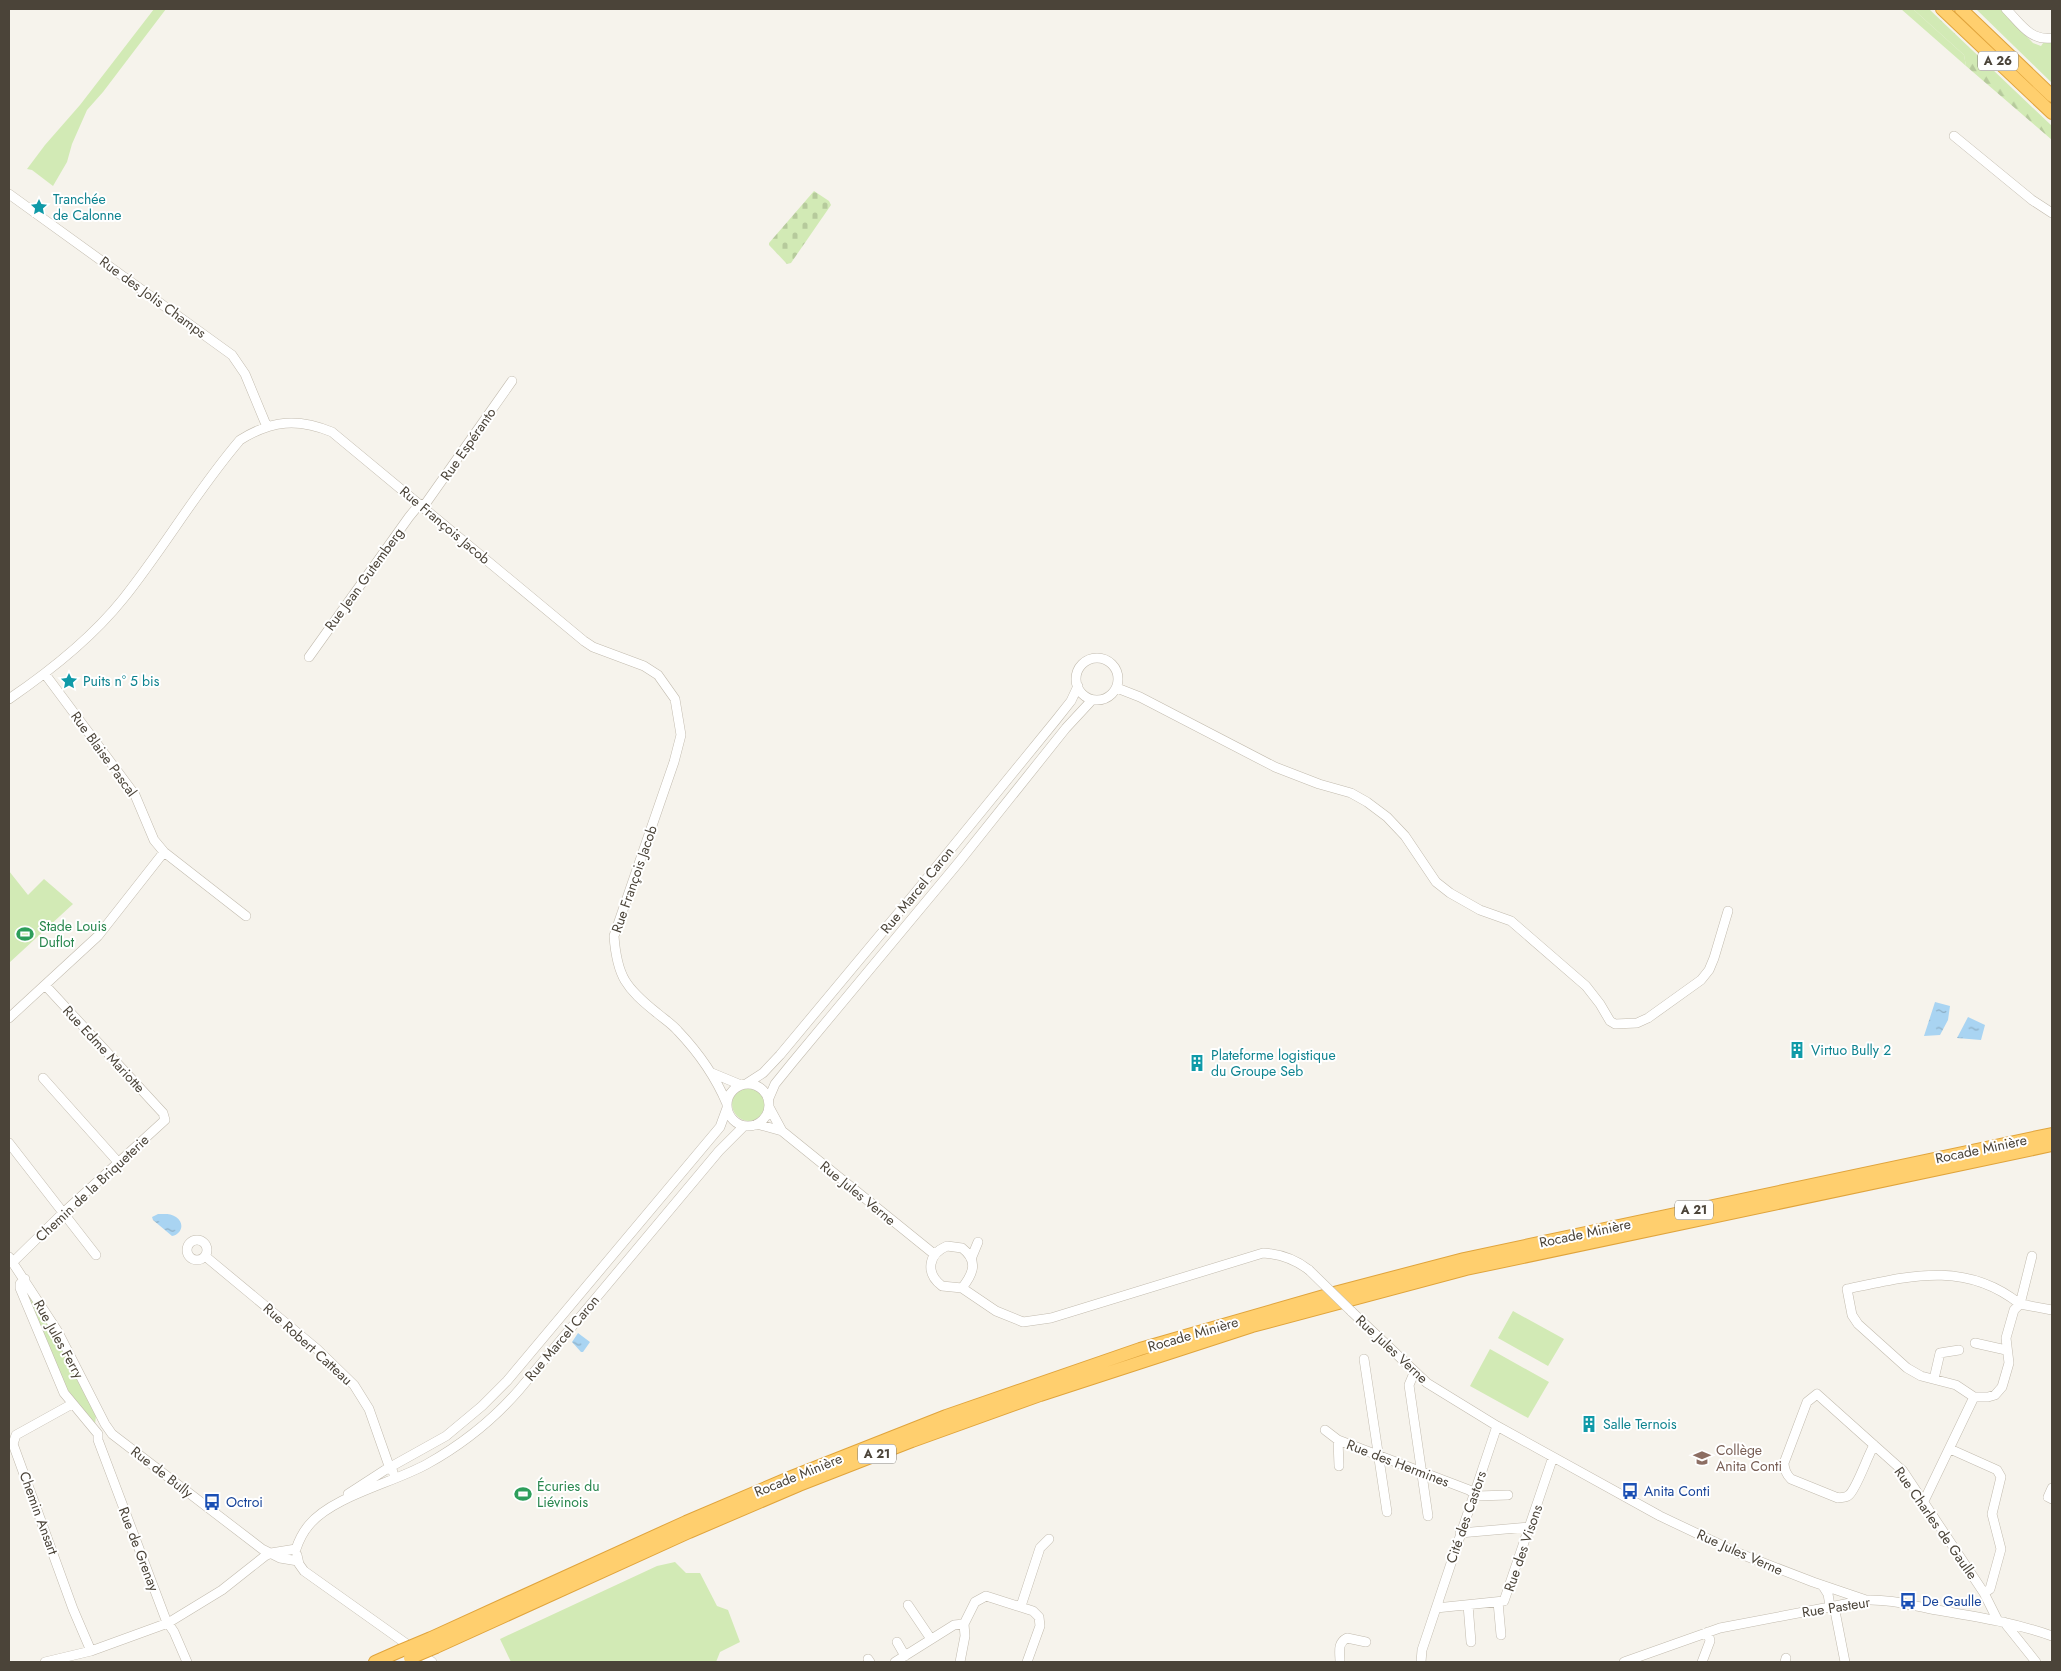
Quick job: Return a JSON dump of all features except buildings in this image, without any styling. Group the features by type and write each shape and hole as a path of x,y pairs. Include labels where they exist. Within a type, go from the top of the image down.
{"highway":[{"name":"A 26","path":"1942,9 2052,113"},
{"name":"A 26","path":"1961,9 2052,96"},
{"name":"Rocade Minière","path":"375,1662 403,1657 686,1522 794,1476 946,1416 1140,1349 1338,1292 1464,1259 2052,1134"},
{"name":"Rocade Minière","path":"434,1642 799,1485 912,1441 1040,1395 1252,1326 1466,1269 2052,1145"}],"street":[{"path":"2006,9 2030,34 2037,38 2052,38"},
{"path":"1954,136 2032,200 2052,213"},
{"name":"Rue des Jolis Champs","path":"9,194 232,356 245,374 267,427"},
{"name":"Rue Espéranto","path":"422,505 426,503 512,381"},
{"name":"Rue François Jacob","path":"9,699 45,674 98,626 122,600 240,440 267,427 292,423 313,424 332,432 584,641 593,647 644,666 664,682 675,699 681,738 614,936 616,961 628,986 641,1000 678,1030 712,1073 727,1106"},
{"name":"Rue Jean Gutemberg","path":"309,656 409,518 418,506 422,505"},
{"path":"1096,658 1105,659 1117,671 1119,680 1117,688 1107,698 1092,700 1084,697 1078,686 1077,674 1081,666 1088,660 1096,658"},
{"name":"Rue Blaise Pascal","path":"45,674 135,795 154,840 164,852 246,916"},
{"name":"Rue Marcel Caron","path":"743,1084 763,1073 780,1055 1056,720 1078,686"},
{"path":"1117,688 1140,697 1275,766 1319,784 1351,793 1367,802 1387,817 1405,836 1436,882 1450,893 1474,906 1492,915 1511,921 1586,986 1610,1021 1615,1024 1637,1023 1648,1018 1701,980 1709,970 1714,958 1728,911"},
{"name":"Rue Marcel Caron","path":"769,1103 775,1084 792,1062 959,862 1066,728 1092,700"},
{"path":"9,1018 98,936 164,852"},
{"name":"Rue Edme Mariotte","path":"45,985 162,1113"},
{"path":"712,1073 743,1084 757,1086 766,1093 769,1103 765,1118 757,1124 744,1126 731,1117 727,1106 731,1093 743,1084"},
{"path":"43,1078 118,1162"},
{"name":"Rue Jules Verne","path":"769,1103 782,1131"},
{"name":"Rue Marcel Caron","path":"341,1502 342,1498 391,1467 446,1436 482,1406 507,1381 720,1127 727,1106"},
{"name":"Chemin de la Briqueterie","path":"11,1259 165,1120 162,1113"},
{"name":"Rue Jules Verne","path":"757,1124 782,1131 934,1254"},
{"name":"Rue Marcel Caron","path":"296,1549 311,1522 341,1502 397,1479 439,1457 466,1440 492,1419 519,1390 720,1151 744,1126"},
{"path":"9,1143 96,1255"},
{"path":"962,1248 971,1259 973,1266 970,1279 962,1288 949,1288 936,1281 930,1268 934,1254 947,1246 962,1248 978,1242 971,1259"},
{"name":"Rue Jules Verne","path":"962,1288 996,1311 1023,1322 1051,1318 1263,1253 1278,1254 1290,1258 1310,1270 1414,1372 1443,1394 1660,1516 1768,1565 1866,1600"},
{"name":"Rue Robert Catteau","path":"205,1256 317,1349 354,1385 369,1409 384,1454 397,1479"},
{"path":"2032,1256 2020,1304 2014,1310 2010,1323 2006,1342 2009,1363 2002,1387 1994,1395 1988,1397 1974,1397 1956,1385 1921,1376 1907,1368 1858,1324 1852,1315 1847,1289 1909,1276 1950,1275 1973,1280 2005,1293 2020,1304 2052,1310"},
{"name":"Rue Jules Ferry","path":"11,1259 58,1332 105,1424"},
{"path":"25,1279 20,1284 20,1288 64,1393 98,1434 105,1424"},
{"path":"970,1279 980,1299"},
{"path":"1974,1343 2006,1350"},
{"path":"1934,1379 1940,1353 1959,1350"},
{"path":"1364,1360 1387,1512"},
{"path":"1414,1372 1409,1385 1428,1516"},
{"name":"Rue Charles de Gaulle","path":"1874,1445 1867,1456 1854,1489 1846,1497 1838,1498 1791,1479 1786,1475 1784,1463 1800,1419 1807,1402 1817,1394 1874,1445 1903,1471 1984,1593 2001,1622 2036,1662"},
{"path":"1924,1501 1974,1397"},
{"name":"Chemin Ansart","path":"72,1404 16,1435 13,1444 91,1651"},
{"path":"482,1406 492,1419"},
{"name":"Rue de Bully","path":"105,1424 112,1434 262,1549 280,1558 298,1561"},
{"name":"Cité des Castors","path":"1421,1662 1422,1650 1497,1426"},
{"name":"Rue des Hermines","path":"1325,1430 1338,1440 1378,1454 1477,1496 1508,1494"},
{"name":"Rue de Grenay","path":"98,1434 98,1440 125,1514 168,1623 187,1662"},
{"path":"1338,1440 1339,1466"},
{"path":"1950,1448 1997,1470 2001,1477 1992,1512 2001,1549 1990,1589 1984,1593"},
{"name":"Rue des Visons","path":"1436,1608 1504,1602 1552,1456"},
{"path":"2052,1488 2048,1498 2052,1499"},
{"path":"1460,1533 1530,1527"},
{"path":"1021,1606 1040,1548 1049,1539"},
{"path":"45,1662 91,1651 168,1623 222,1590 271,1553 296,1549 298,1561 304,1571 432,1662"},
{"path":"1823,1586 1835,1605 1845,1662"},
{"path":"1835,1589 1840,1598 1835,1605"},
{"path":"960,1662 965,1636 964,1624 975,1602 986,1596 1021,1606 1037,1614 1041,1621 1027,1662"},
{"name":"Rue Pasteur","path":"1624,1662 1720,1628 1866,1600 1885,1601 2001,1622 2052,1636"},
{"path":"1498,1602 1501,1635"},
{"path":"908,1604 931,1639"},
{"path":"1468,1605 1471,1642"},
{"path":"895,1662 954,1625 964,1624"},
{"path":"1702,1662 1710,1641 1708,1632"},
{"path":"1340,1662 1340,1646 1342,1641 1347,1638 1366,1642"},
{"path":"897,1642 905,1656"}],"green space":[{"path":"154,9 166,9 103,92 87,110 72,144 67,162 53,186 32,170 27,169 80,105"},
{"path":"1901,9 1913,9 1964,55 1966,66"},
{"path":"1913,9 1929,9 2052,126 2052,140 1966,66 1964,55"},
{"path":"1976,9 2000,9 2033,43 2041,46 2046,39 2052,38 2052,83"},
{"path":"814,191 829,201 831,205 791,263 787,264 769,243"},
{"name":"Stade Louis Duflot","path":"9,871 28,895 44,879 73,904 9,963"},
{"path":"749,1087 761,1092 766,1104 761,1116 749,1121 737,1116 732,1104 737,1092"},
{"path":"28,1291 56,1337 96,1416 95,1424 66,1393 24,1293"},
{"path":"1513,1311 1564,1339 1548,1366 1498,1338"},
{"path":"1490,1349 1549,1382 1528,1418 1470,1386"},
{"path":"675,1562 686,1573 700,1573 717,1606 728,1610 740,1642 720,1652 716,1662 511,1662 500,1639 657,1566"}],"water":[{"path":"1935,1002 1950,1006 1948,1020 1940,1035 1924,1036"},
{"path":"1968,1017 1985,1025 1981,1040 1957,1038"},
{"path":"158,1214 172,1215 179,1219 181,1222 180,1231 172,1236 153,1220 152,1217"},
{"path":"578,1333 590,1342 583,1352 572,1342"}],"place":[{"name":"Tranchée de Calonne","path":"39,207"},
{"name":"Puits n° 5 bis","path":"69,681"},
{"name":"Stade Louis Duflot","path":"25,934"},
{"name":"Virtuo Bully 2","path":"1797,1050"},
{"name":"Plateforme logistique du Groupe Seb","path":"1197,1063"},
{"name":"Salle Ternois","path":"1589,1424"},
{"name":"Collège Anita Conti","path":"1702,1458"},
{"name":"Anita Conti","path":"1630,1491"},
{"name":"Écuries du Liévinois","path":"523,1494"},
{"name":"Octroi","path":"212,1502"},
{"name":"De Gaulle","path":"1908,1601"}]}
